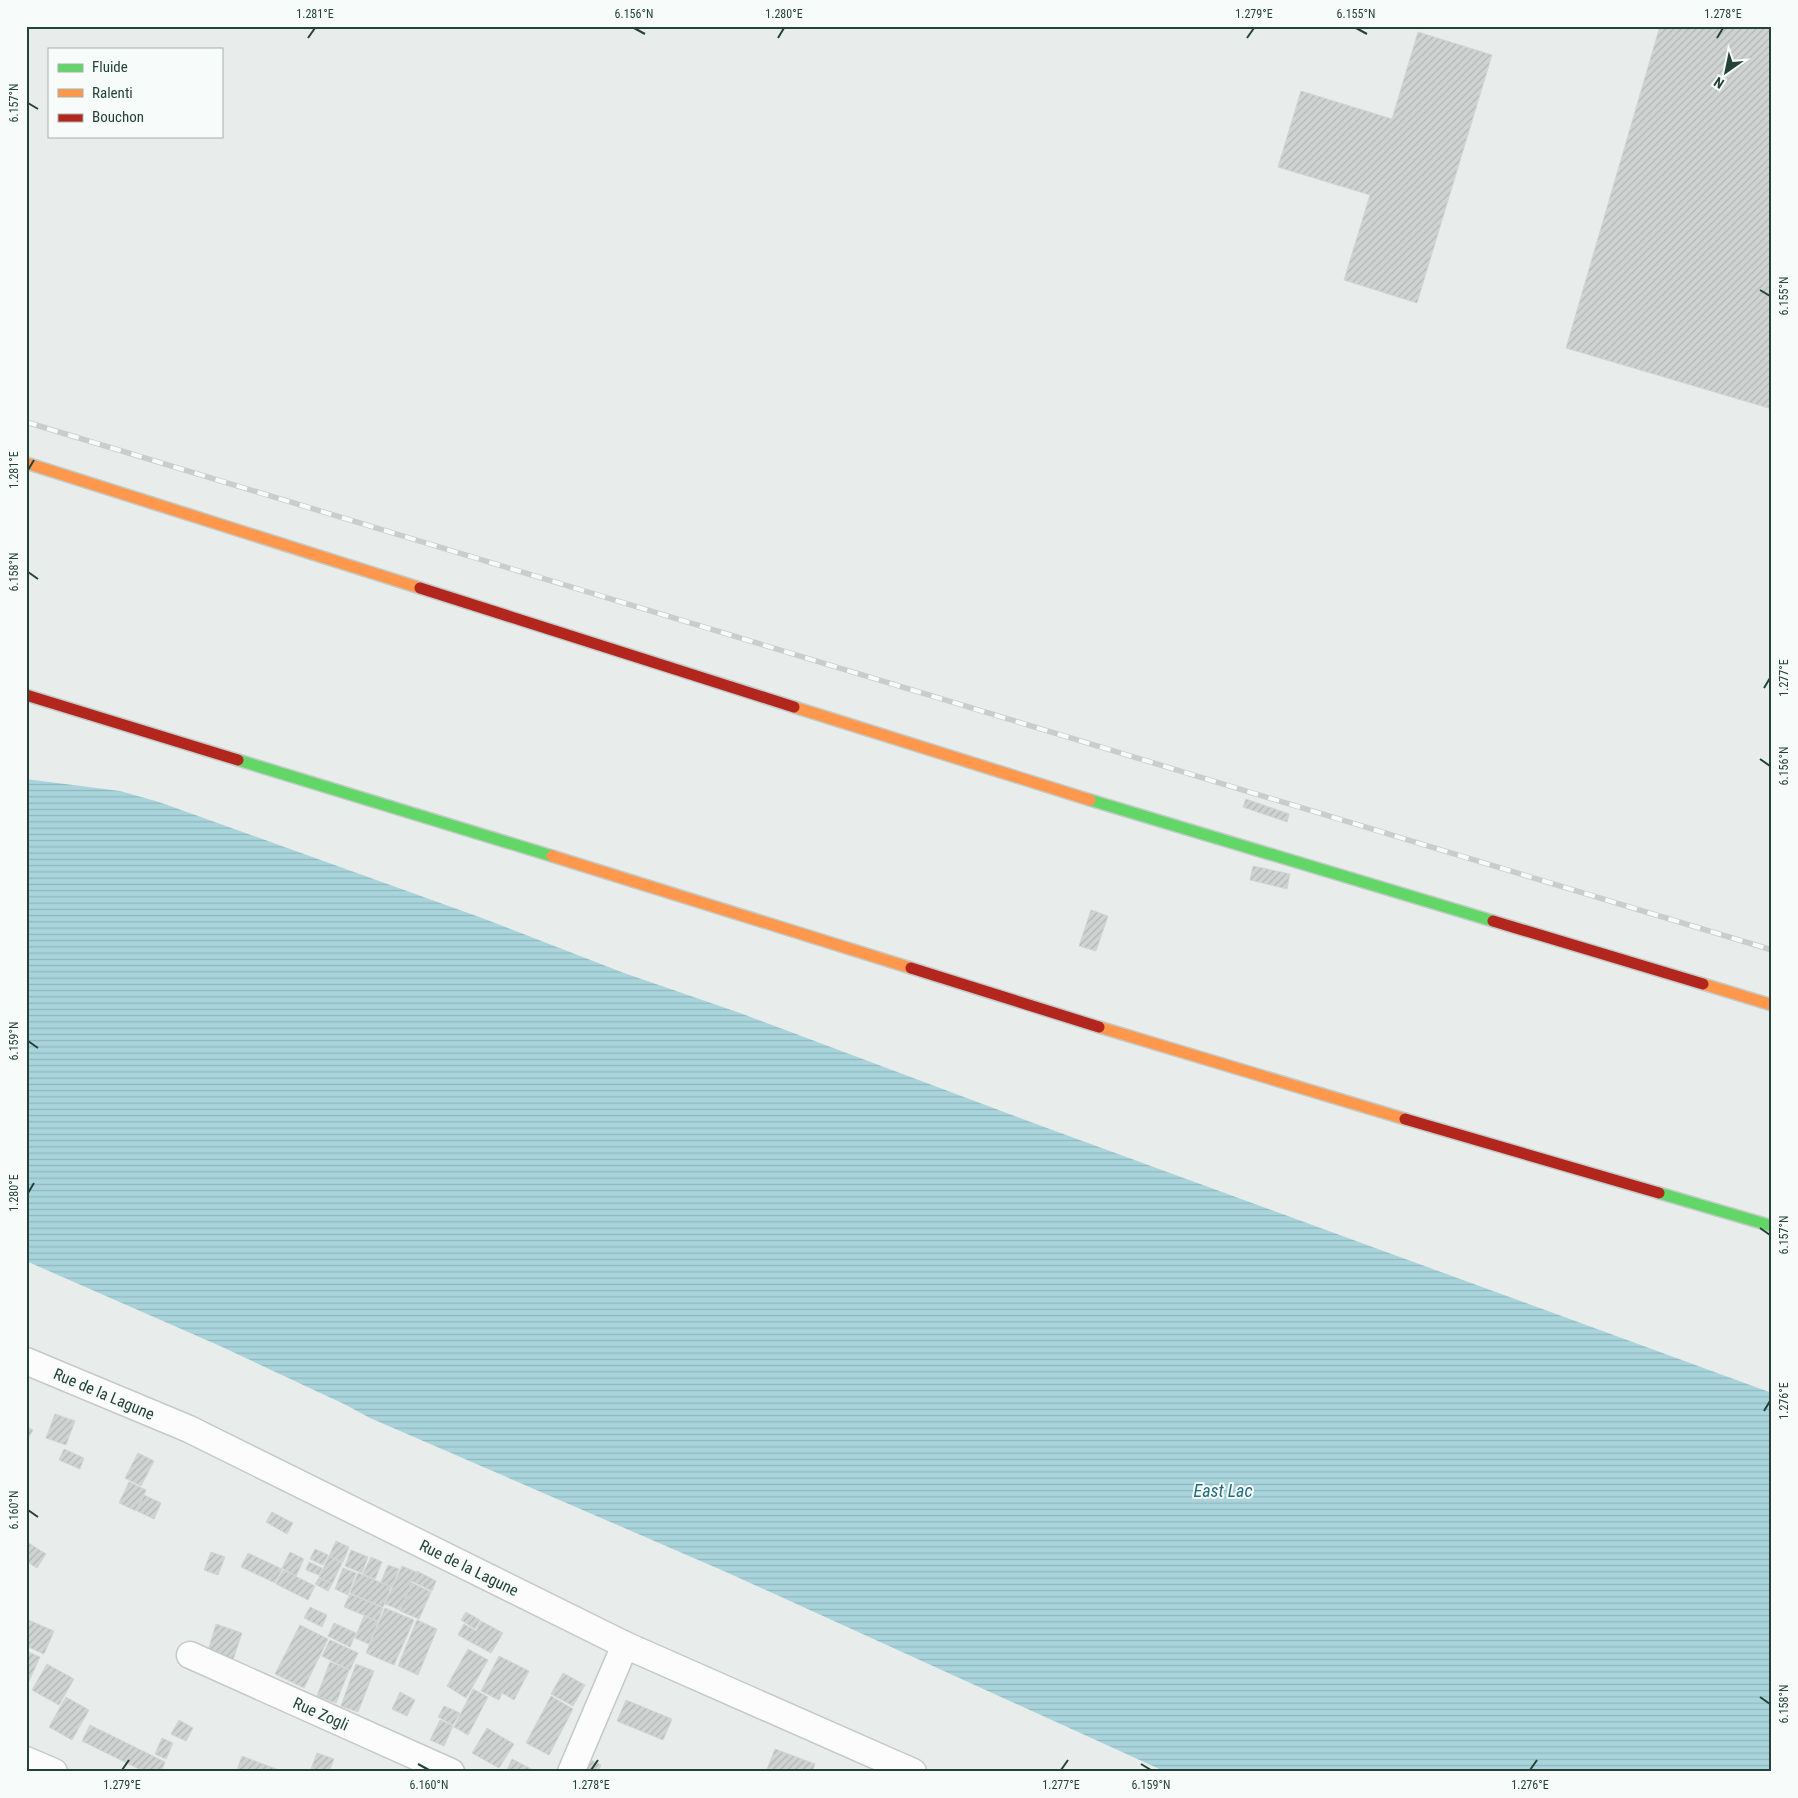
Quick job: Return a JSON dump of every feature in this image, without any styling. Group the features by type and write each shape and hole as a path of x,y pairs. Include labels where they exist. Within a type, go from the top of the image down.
{"street":[{"path":"26,463 978,766 1772,1005"},
{"path":"26,695 553,856 1178,1052 1772,1226"},
{"name":"Rue de la Lagune","path":"26,1361 189,1429 625,1645 914,1772"},
{"path":"572,1772 625,1645"},
{"name":"Rue Zogli","path":"190,1655 451,1772"},
{"path":"26,1760 54,1772"}],"water":[{"name":"East Lac","path":"26,779 120,791 159,802 482,918 624,973 740,1013 1047,1128 1772,1393 1772,1772 1166,1772 726,1572 370,1418 220,1346 26,1261"}],"building":[{"path":"1660,26 1772,26 1772,409 1566,348"},
{"path":"1418,32 1492,55 1417,303 1344,280 1370,195 1278,167 1301,91 1392,119"},
{"path":"1246,799 1289,814 1287,822 1243,807"},
{"path":"1253,866 1290,874 1287,889 1250,880"},
{"path":"1091,910 1108,916 1096,951 1079,946"},
{"path":"55,1414 75,1421 66,1445 46,1438"},
{"path":"26,1426 33,1430 26,1442"},
{"path":"64,1449 84,1458 80,1469 59,1460"},
{"path":"138,1453 154,1461 141,1486 125,1478"},
{"path":"129,1482 146,1490 136,1511 119,1503"},
{"path":"144,1495 161,1503 154,1519 137,1511"},
{"path":"272,1512 293,1523 287,1534 266,1522"},
{"path":"336,1541 349,1547 343,1562 329,1556"},
{"path":"27,1542 46,1554 37,1568 26,1561"},
{"path":"315,1549 328,1555 323,1565 310,1559"},
{"path":"351,1550 368,1557 362,1573 345,1566"},
{"path":"211,1552 225,1557 218,1575 204,1570"},
{"path":"290,1552 304,1559 296,1576 282,1568"},
{"path":"248,1553 282,1569 275,1583 241,1567"},
{"path":"329,1556 342,1563 332,1584 319,1577"},
{"path":"371,1557 382,1562 375,1579 363,1574"},
{"path":"309,1562 322,1568 319,1575 306,1570"},
{"path":"388,1565 399,1569 392,1587 381,1582"},
{"path":"402,1566 416,1572 400,1610 385,1604"},
{"path":"343,1568 356,1573 348,1595 335,1589"},
{"path":"283,1570 315,1586 308,1600 276,1584"},
{"path":"417,1571 436,1581 432,1591 412,1581"},
{"path":"358,1573 391,1587 383,1607 350,1593"},
{"path":"319,1578 332,1584 328,1591 315,1584"},
{"path":"412,1583 431,1592 419,1619 400,1611"},
{"path":"350,1594 383,1608 378,1621 344,1607"},
{"path":"310,1607 327,1615 322,1627 304,1618"},
{"path":"385,1608 414,1620 394,1665 366,1653"},
{"path":"466,1612 480,1620 475,1629 461,1620"},
{"path":"364,1616 378,1622 369,1644 355,1638"},
{"path":"26,1619 54,1631 44,1654 26,1646"},
{"path":"417,1620 437,1629 418,1675 398,1666"},
{"path":"481,1621 503,1633 491,1653 458,1635 464,1624 476,1631"},
{"path":"334,1623 356,1633 350,1647 328,1636"},
{"path":"216,1624 242,1633 233,1660 208,1651"},
{"path":"300,1625 328,1639 304,1688 275,1674"},
{"path":"330,1640 358,1653 350,1670 322,1656"},
{"path":"468,1649 488,1660 466,1698 447,1686"},
{"path":"26,1651 40,1657 29,1681 26,1680"},
{"path":"499,1656 529,1671 514,1700 502,1693 499,1700 481,1691"},
{"path":"330,1662 349,1670 336,1703 317,1696"},
{"path":"47,1664 74,1679 59,1705 32,1690"},
{"path":"356,1664 374,1671 358,1712 341,1706"},
{"path":"563,1673 585,1685 573,1706 551,1694"},
{"path":"473,1689 488,1697 468,1735 454,1727"},
{"path":"400,1692 415,1700 407,1716 392,1709"},
{"path":"551,1696 573,1709 549,1755 526,1743"},
{"path":"66,1697 89,1710 72,1740 49,1727"},
{"path":"626,1700 672,1719 663,1740 617,1721"},
{"path":"444,1706 460,1713 453,1725 438,1717"},
{"path":"179,1720 193,1728 186,1741 171,1734"},
{"path":"440,1720 453,1726 444,1746 430,1740"},
{"path":"90,1725 165,1762 161,1772 145,1772 82,1741"},
{"path":"487,1728 514,1744 499,1768 472,1753"},
{"path":"162,1738 173,1743 166,1759 155,1754"},
{"path":"775,1749 815,1764 812,1772 766,1772"},
{"path":"317,1753 334,1759 329,1772 310,1772"},
{"path":"242,1756 284,1772 237,1770"},
{"path":"512,1759 537,1772 506,1772"},
{"path":"589,1759 601,1765 598,1772 583,1772"}],"railway":[{"path":"26,422 1772,950"}],"traffic: fast":[{"path":"238,760 552,856"},
{"path":"1090,800 1493,921"},
{"path":"1659,1193 1772,1226"}],"traffic: slow":[{"path":"26,463 420,588"},
{"path":"794,707 1090,800"},
{"path":"552,856 911,968"},
{"path":"1703,984 1772,1005"},
{"path":"1099,1027 1405,1119"}],"traffic: jam":[{"path":"420,588 794,707"},
{"path":"26,695 238,760"},
{"path":"1493,921 1703,984"},
{"path":"911,968 1099,1027"},
{"path":"1405,1119 1659,1193"}]}
